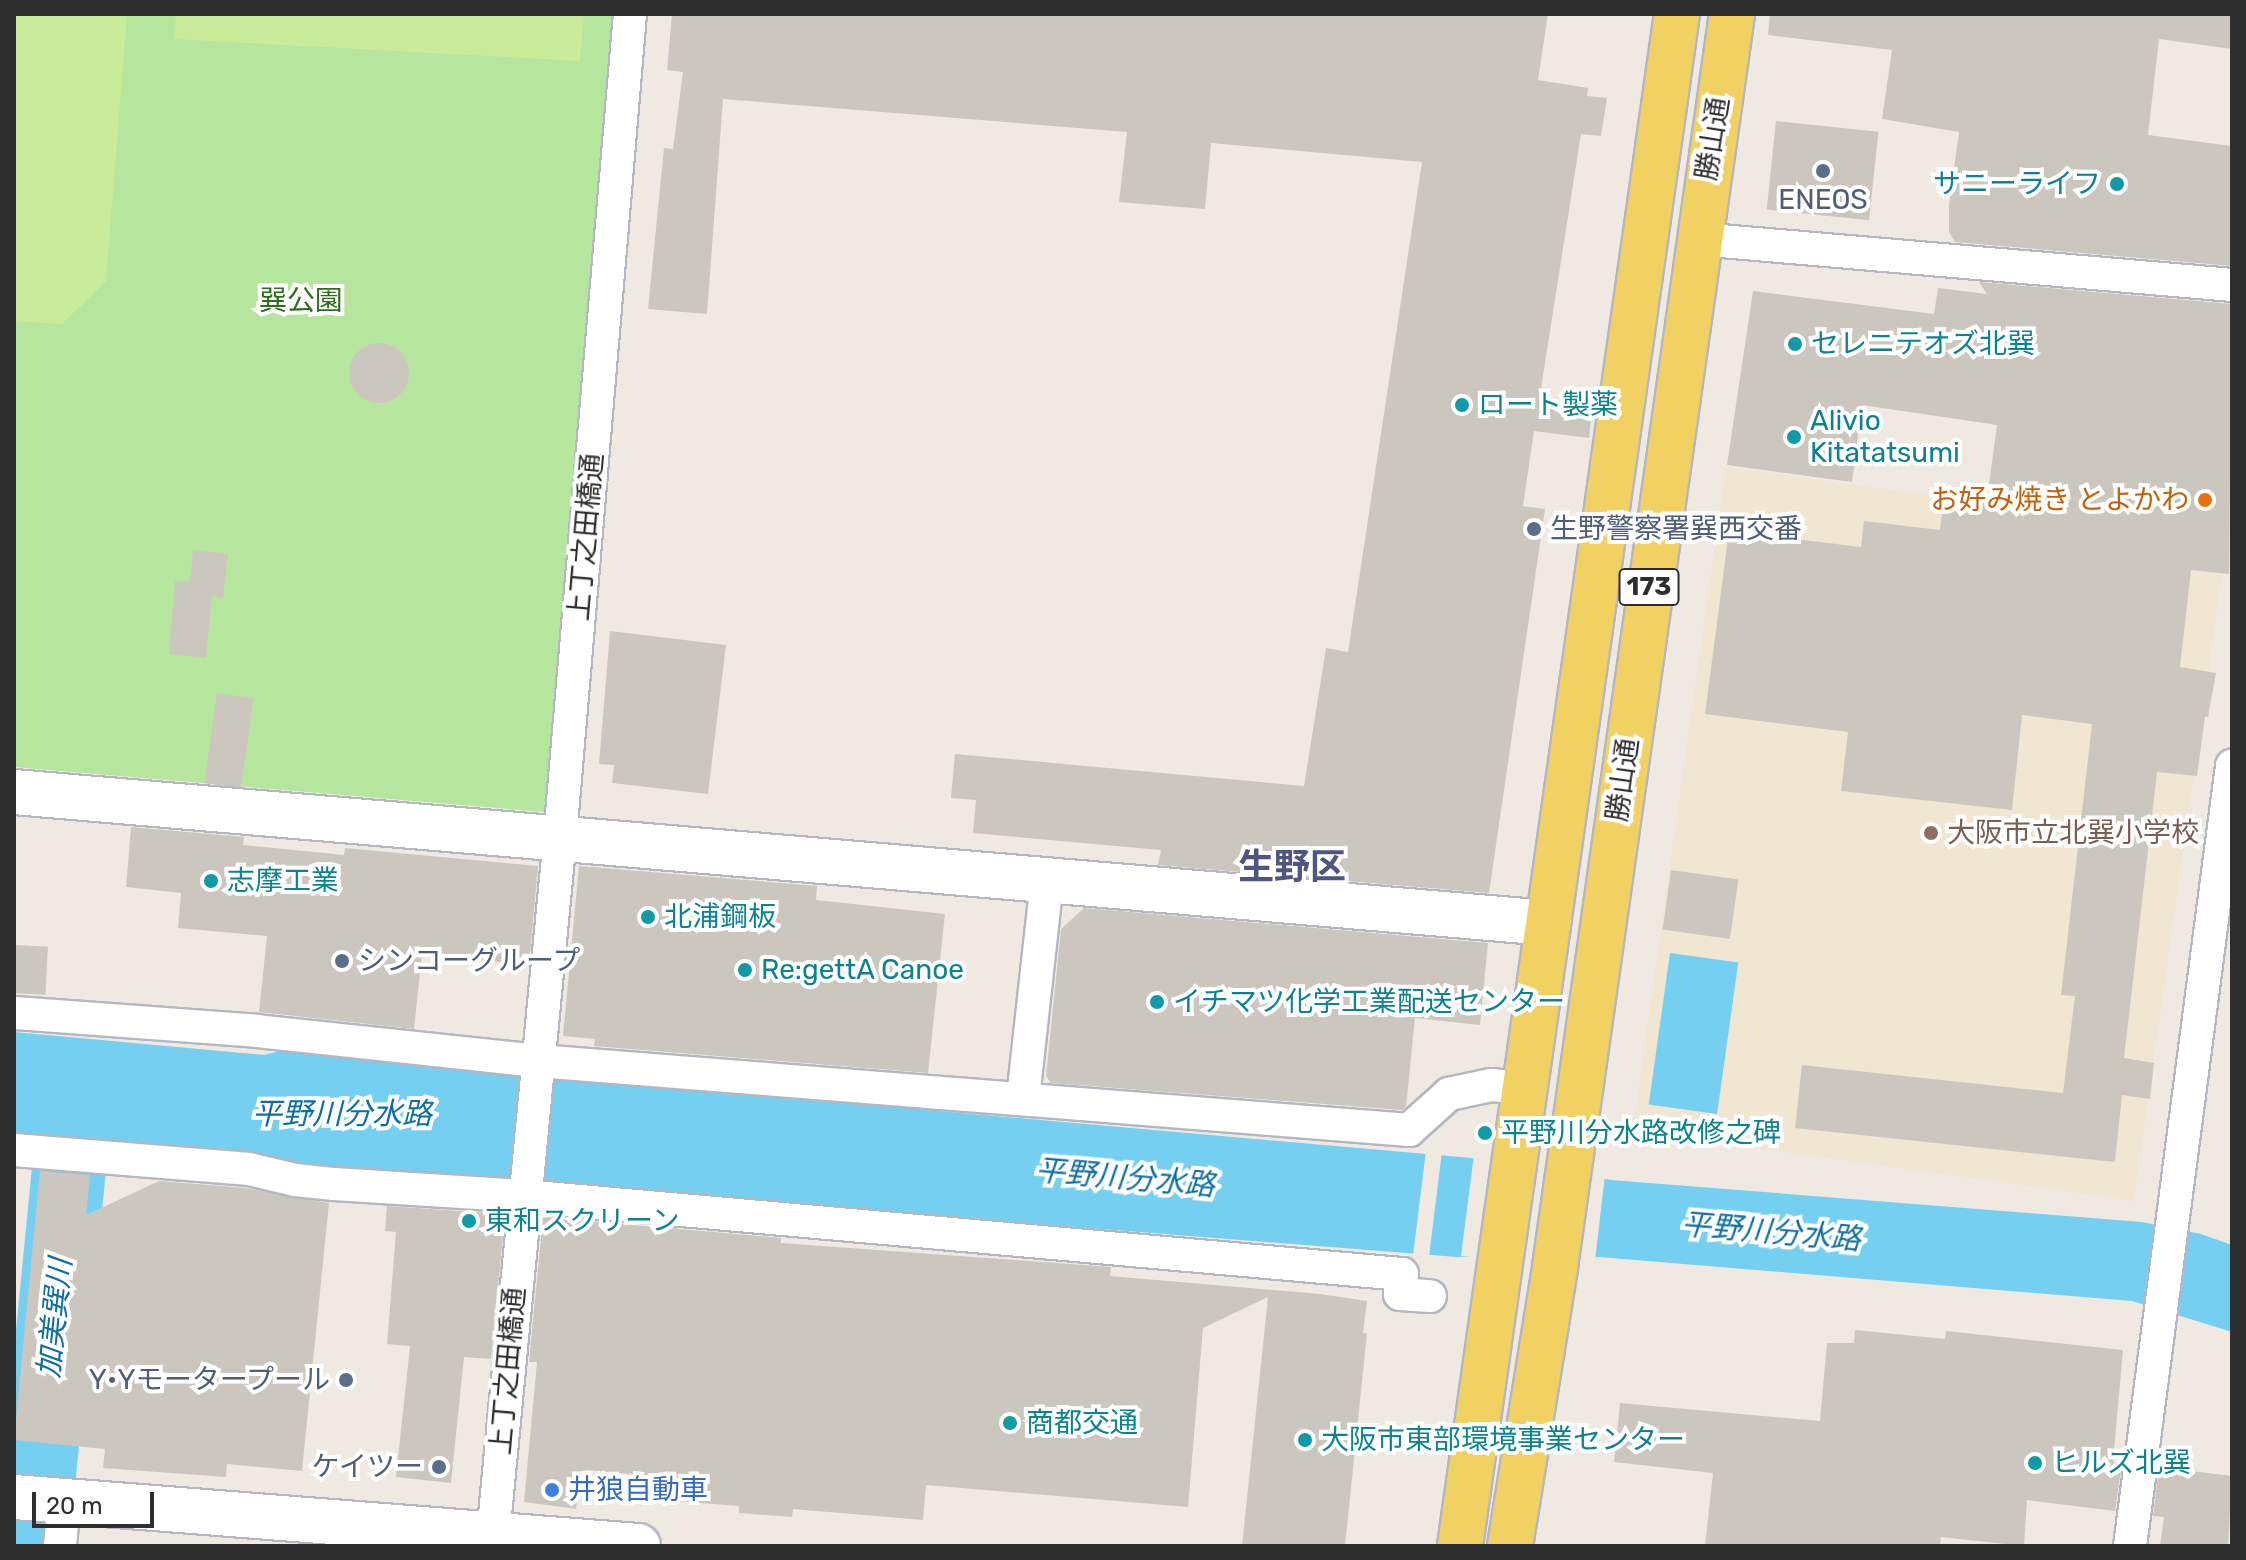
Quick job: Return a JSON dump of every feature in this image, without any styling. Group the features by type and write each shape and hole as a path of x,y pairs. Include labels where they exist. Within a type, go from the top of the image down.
{"main road":[{"name":"勝山通","path":"1460,1546 1677,14"},
{"name":"勝山通","path":"1510,1546 1555,1267 1732,14"}],"street":[{"name":"上丁之田橋通","path":"493,1540 560,837 630,14"},
{"path":"1698,239 2232,285"},
{"path":"2130,1546 2172,1219 2219,966 2232,766"},
{"path":"14,792 1548,923"},
{"path":"1023,1098 1047,881"},
{"path":"14,1013 257,1031 537,1062 1409,1130 1449,1094 1491,1085 1527,1088"},
{"path":"14,1150 249,1169 295,1180 334,1184 524,1192 1402,1274 1400,1294 1430,1296"},
{"path":"36,1499 493,1540 638,1546"},
{"path":"36,1499 60,1546"}],"shaded area":[{"name":"大阪市立北巽小学校","path":"1726,467 2227,537 2134,1201 1633,1130"}],"green space":[{"name":"巽公園","path":"14,14 613,14 544,812 14,767"},
{"path":"14,14 127,14 106,281 62,324 14,321"},
{"path":"176,14 584,14 580,61 174,39"}],"water":[{"path":"1670,953 1738,963 1717,1114 1649,1105"},
{"name":"平野川分水路","path":"14,1032 264,1055 303,1045 365,1051 428,1066 1472,1158 1611,1180 2142,1222 2201,1234 2232,1245 2232,1332 2132,1301 1599,1257 1457,1257 14,1143"}],"pier":[{"path":"1426,1150 1442,1152 1429,1259 1413,1257"},
{"path":"1474,1155 1605,1175 1595,1261 1505,1261 1461,1256"}],"building":[{"name":"ロート製薬","path":"672,14 1548,14 1538,80 1588,88 1587,96 1607,98 1601,136 1581,134 1539,401 1592,407 1589,438 1534,431 1523,506 1545,509 1489,893 1158,865 1161,850 973,833 976,800 951,798 955,754 1304,786 1326,648 1348,652 1422,162 1211,143 1205,209 1119,202 1127,132 723,99 707,314 648,309 664,148 673,149 683,72 667,70"},
{"path":"1770,14 2232,14 2232,49 2159,39 2148,135 2232,146 2232,266 1955,242 1949,232 1949,205 1959,132 1882,119 1892,50 1768,35"},
{"name":"ENEOS","path":"1776,121 1878,132 1869,220 1767,210"},
{"path":"1979,282 2232,304 2229,574 2191,570 2180,667 2216,673 2208,717 2205,717 2197,776 2157,772 2124,1058 2154,1063 2150,1099 2122,1095 2115,1162 1795,1128 1802,1065 2063,1093 2075,996 2061,995 2092,724 2022,715 2012,810 1841,791 1848,732 1705,714 1729,531 1861,547 1864,521 1940,530 1945,487 1988,492 1997,425 1862,405 1852,482 1727,465 1753,291 1934,314 1938,288 1987,294"},
{"path":"379,343 400,352 409,373 400,394 379,403 358,394 349,373 358,352"},
{"path":"193,550 228,554 223,598 212,596 206,658 169,654 175,581 190,582"},
{"path":"610,631 726,645 708,794 612,783 614,765 599,764"},
{"path":"217,693 254,698 241,788 204,783"},
{"path":"131,827 244,837 243,845 344,855 345,848 538,866 529,965 422,954 414,1029 259,1012 267,936 178,928 181,893 126,887"},
{"path":"579,866 817,886 816,900 945,914 928,1073 594,1046 595,1039 563,1036"},
{"path":"1671,870 1738,879 1730,939 1663,929"},
{"path":"1084,908 1488,943 1480,1025 1415,1018 1406,1107 1402,1110 1051,1083 1046,1076 1061,929"},
{"path":"14,945 48,947 45,995 14,993"},
{"path":"40,1171 90,1175 86,1215 159,1181 246,1188 329,1203 302,1471 227,1464 226,1477 103,1468 105,1449 14,1440"},
{"path":"387,1206 505,1214 491,1359 464,1357 451,1483 396,1477 410,1346 387,1344 396,1232 385,1231"},
{"path":"543,1217 781,1238 781,1243 1111,1267 1110,1276 1320,1294 1367,1301 1363,1333 1367,1333 1345,1546 1242,1546 1268,1297 1203,1328 1188,1507 926,1485 923,1520 793,1509 792,1517 739,1513 739,1506 651,1499 653,1476 586,1470 581,1472 576,1509 524,1502 537,1362 529,1362"},
{"path":"1855,1330 1945,1339 1946,1331 2123,1350 2113,1462 2122,1463 2115,1511 2027,1500 2024,1546 1941,1537 1940,1546 1705,1546 1713,1473 1614,1462 1620,1403 1820,1421 1827,1343 1854,1343"},
{"path":"2159,1467 2232,1476 2228,1546 2160,1546 2164,1517 2153,1516"}],"waterway":[{"name":"加美巽川","path":"32,1546 77,1090"}],"place":[{"name":"ENEOS","path":"1823,171"},
{"name":"サニーライフ","path":"2117,184"},
{"name":"セレニテオズ北巽","path":"1795,344"},
{"name":"ロート製薬","path":"1462,405"},
{"name":"Alivio Kitatatsumi","path":"1794,437"},
{"name":"お好み焼き とよかわ","path":"2205,500"},
{"name":"生野警察署巽西交番","path":"1534,529"},
{"name":"大阪市立北巽小学校","path":"1931,833"},
{"name":"志摩工業","path":"211,881"},
{"name":"北浦鋼板","path":"648,917"},
{"name":"シンコーグループ","path":"342,961"},
{"name":"Re:gettA Canoe","path":"745,970"},
{"name":"イチマツ化学工業配送センター","path":"1157,1002"},
{"name":"平野川分水路改修之碑","path":"1485,1133"},
{"name":"東和スクリーン","path":"469,1221"},
{"name":"Y•Yモータープール","path":"346,1380"},
{"name":"商都交通","path":"1010,1423"},
{"name":"大阪市東部環境事業センター","path":"1305,1440"},
{"name":"ヒルズ北巽","path":"2035,1463"},
{"name":"ケイツー","path":"439,1467"},
{"name":"井狼自動車","path":"552,1490"}],"district":[{"name":"生野区","path":"1292,867"}]}
